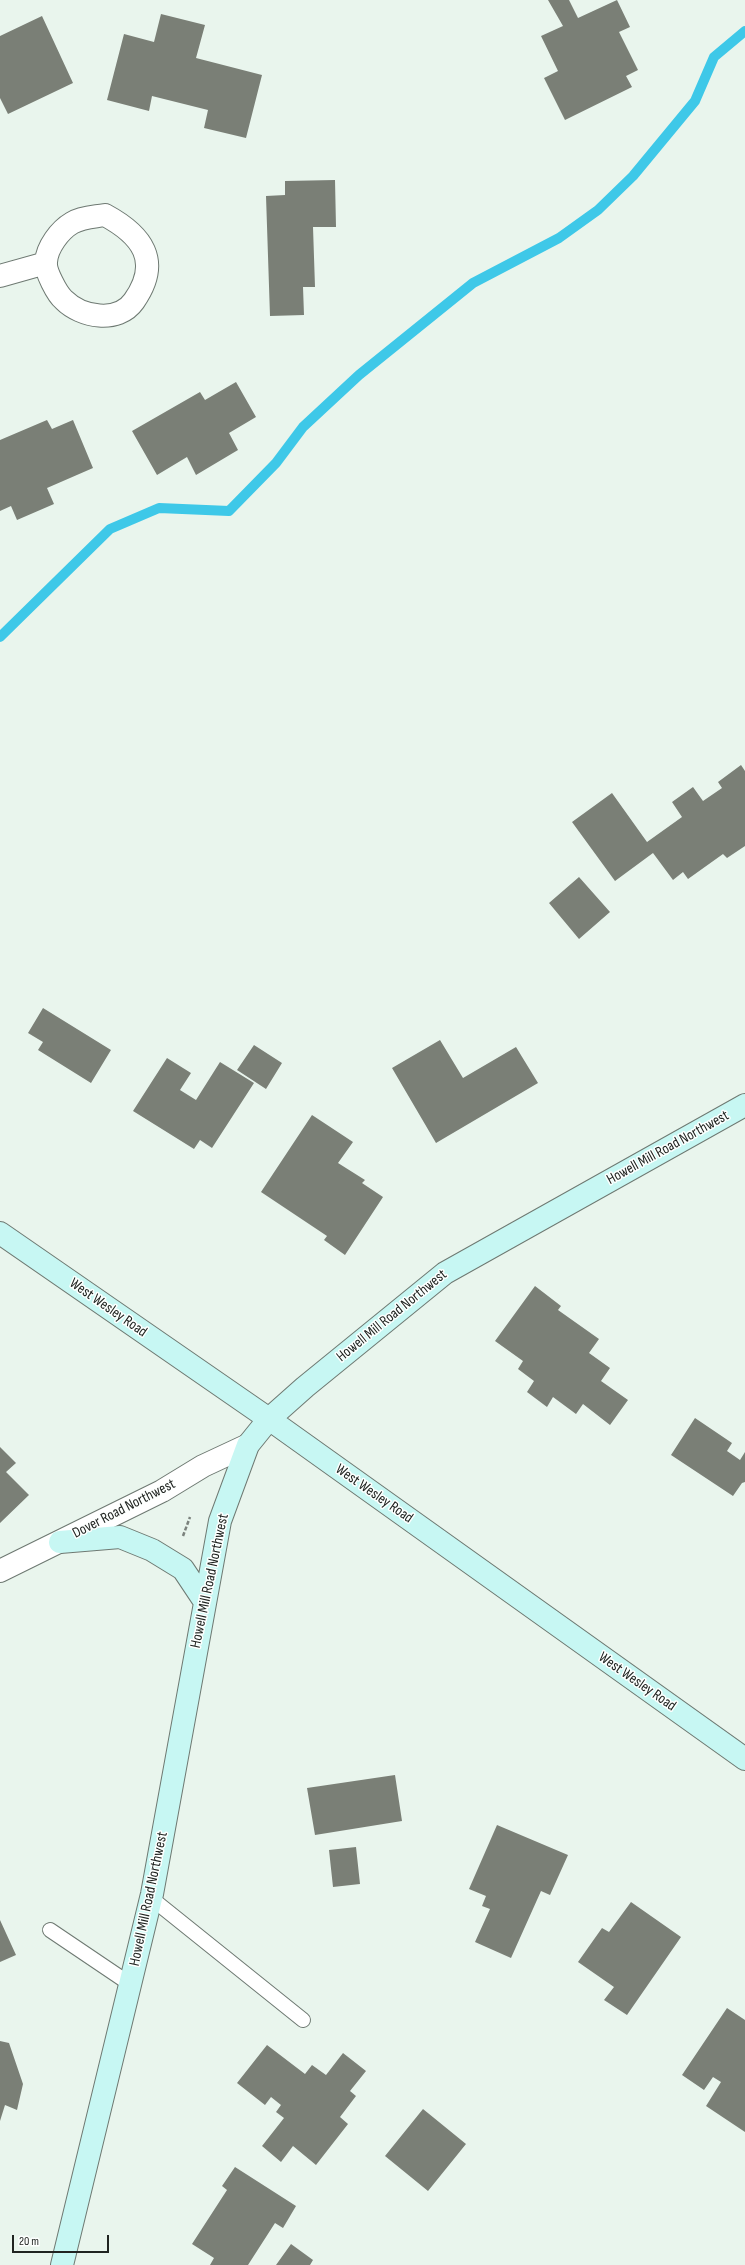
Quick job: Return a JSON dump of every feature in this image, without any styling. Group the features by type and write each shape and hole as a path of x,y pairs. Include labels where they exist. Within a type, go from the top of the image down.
{"main road":[{"name":"Howell Mill Road Northwest","path":"62,2265 150,1898 177,1761 204,1602 220,1521 248,1445 268,1419 376,1328 445,1273 745,1105"},
{"name":"West Wesley Road","path":"0,1233 268,1419 745,1759"},
{"path":"60,1542 120,1537 152,1550 183,1570 204,1602"}],"street":[{"path":"105,215 125,226 138,238 144,250 147,262 146,278 142,291 132,304 122,312 107,317 91,315 63,300 53,284 46,263 51,245 72,223 85,218 105,215"},
{"path":"0,276 46,263"},
{"name":"Dover Road Northwest","path":"0,1571 60,1542 248,1445"}],"lane":[{"path":"150,1898 303,2020"},
{"path":"50,1930 130,1984"}],"building":[{"path":"548,0 569,0 578,18 617,0 630,27 619,32 638,70 626,76 632,87 565,120 544,78 558,71 541,36 563,26"},
{"path":"161,14 205,25 196,58 262,75 246,138 204,128 208,110 152,96 149,111 107,100 124,34 154,42"},
{"path":"42,16 73,83 8,114 0,98 0,36"},
{"path":"335,180 336,227 313,227 315,287 303,287 304,315 270,316 266,196 285,195 285,181"},
{"path":"236,382 256,417 229,433 238,450 196,475 187,457 157,475 132,431 200,392 205,400"},
{"path":"47,420 52,429 73,420 93,468 47,488 54,504 17,520 11,506 0,511 0,440"},
{"path":"741,765 745,771 745,846 727,858 723,854 688,879 683,872 673,880 653,853 615,881 572,822 612,793 647,842 682,817 672,802 693,787 703,801 722,788 718,782"},
{"path":"579,877 610,912 579,939 549,903"},
{"path":"43,1008 111,1050 91,1083 38,1050 43,1042 28,1033"},
{"path":"440,1040 463,1078 516,1047 538,1083 436,1143 392,1068"},
{"path":"254,1045 282,1063 266,1089 237,1070"},
{"path":"167,1058 191,1073 180,1090 196,1100 220,1062 254,1083 212,1148 200,1140 194,1149 133,1111"},
{"path":"312,1115 353,1142 338,1163 365,1180 362,1183 383,1197 345,1255 324,1240 327,1236 261,1192"},
{"path":"535,1286 561,1306 558,1310 599,1339 589,1353 610,1368 601,1381 628,1400 610,1425 583,1404 576,1414 553,1397 547,1407 527,1392 534,1381 518,1369 523,1361 495,1341"},
{"path":"695,1418 732,1443 727,1451 740,1460 745,1452 745,1482 742,1483 733,1496 671,1455"},
{"path":"0,1447 16,1463 6,1472 29,1495 0,1523"},
{"path":"395,1775 402,1821 315,1835 307,1788"},
{"path":"497,1825 568,1855 550,1895 541,1891 511,1958 475,1942 490,1909 482,1906 486,1896 469,1889"},
{"path":"356,1847 360,1884 333,1887 329,1850"},
{"path":"631,1902 681,1937 627,2015 604,2000 614,1987 578,1962 602,1928 609,1932"},
{"path":"0,1920 16,1955 0,1962"},
{"path":"727,2008 745,2020 745,2132 706,2106 721,2082 713,2077 704,2090 682,2075"},
{"path":"0,2041 9,2043 23,2084 17,2110 5,2105 0,2121"},
{"path":"267,2045 305,2074 312,2065 326,2075 343,2053 366,2071 350,2091 356,2096 340,2117 348,2124 316,2165 293,2146 281,2162 262,2146 284,2118 276,2112 281,2105 271,2097 265,2105 237,2083"},
{"path":"423,2109 466,2144 428,2191 385,2156"},
{"path":"235,2167 296,2206 283,2228 275,2223 248,2265 210,2265 214,2258 192,2244 227,2190 222,2186"},
{"path":"291,2244 313,2260 310,2265 276,2265"}],"waterway":[{"path":"0,637 110,529 159,508 229,511 276,463 303,427 359,375 473,283 559,238 598,210 633,176 695,101 714,57 745,31"}]}
